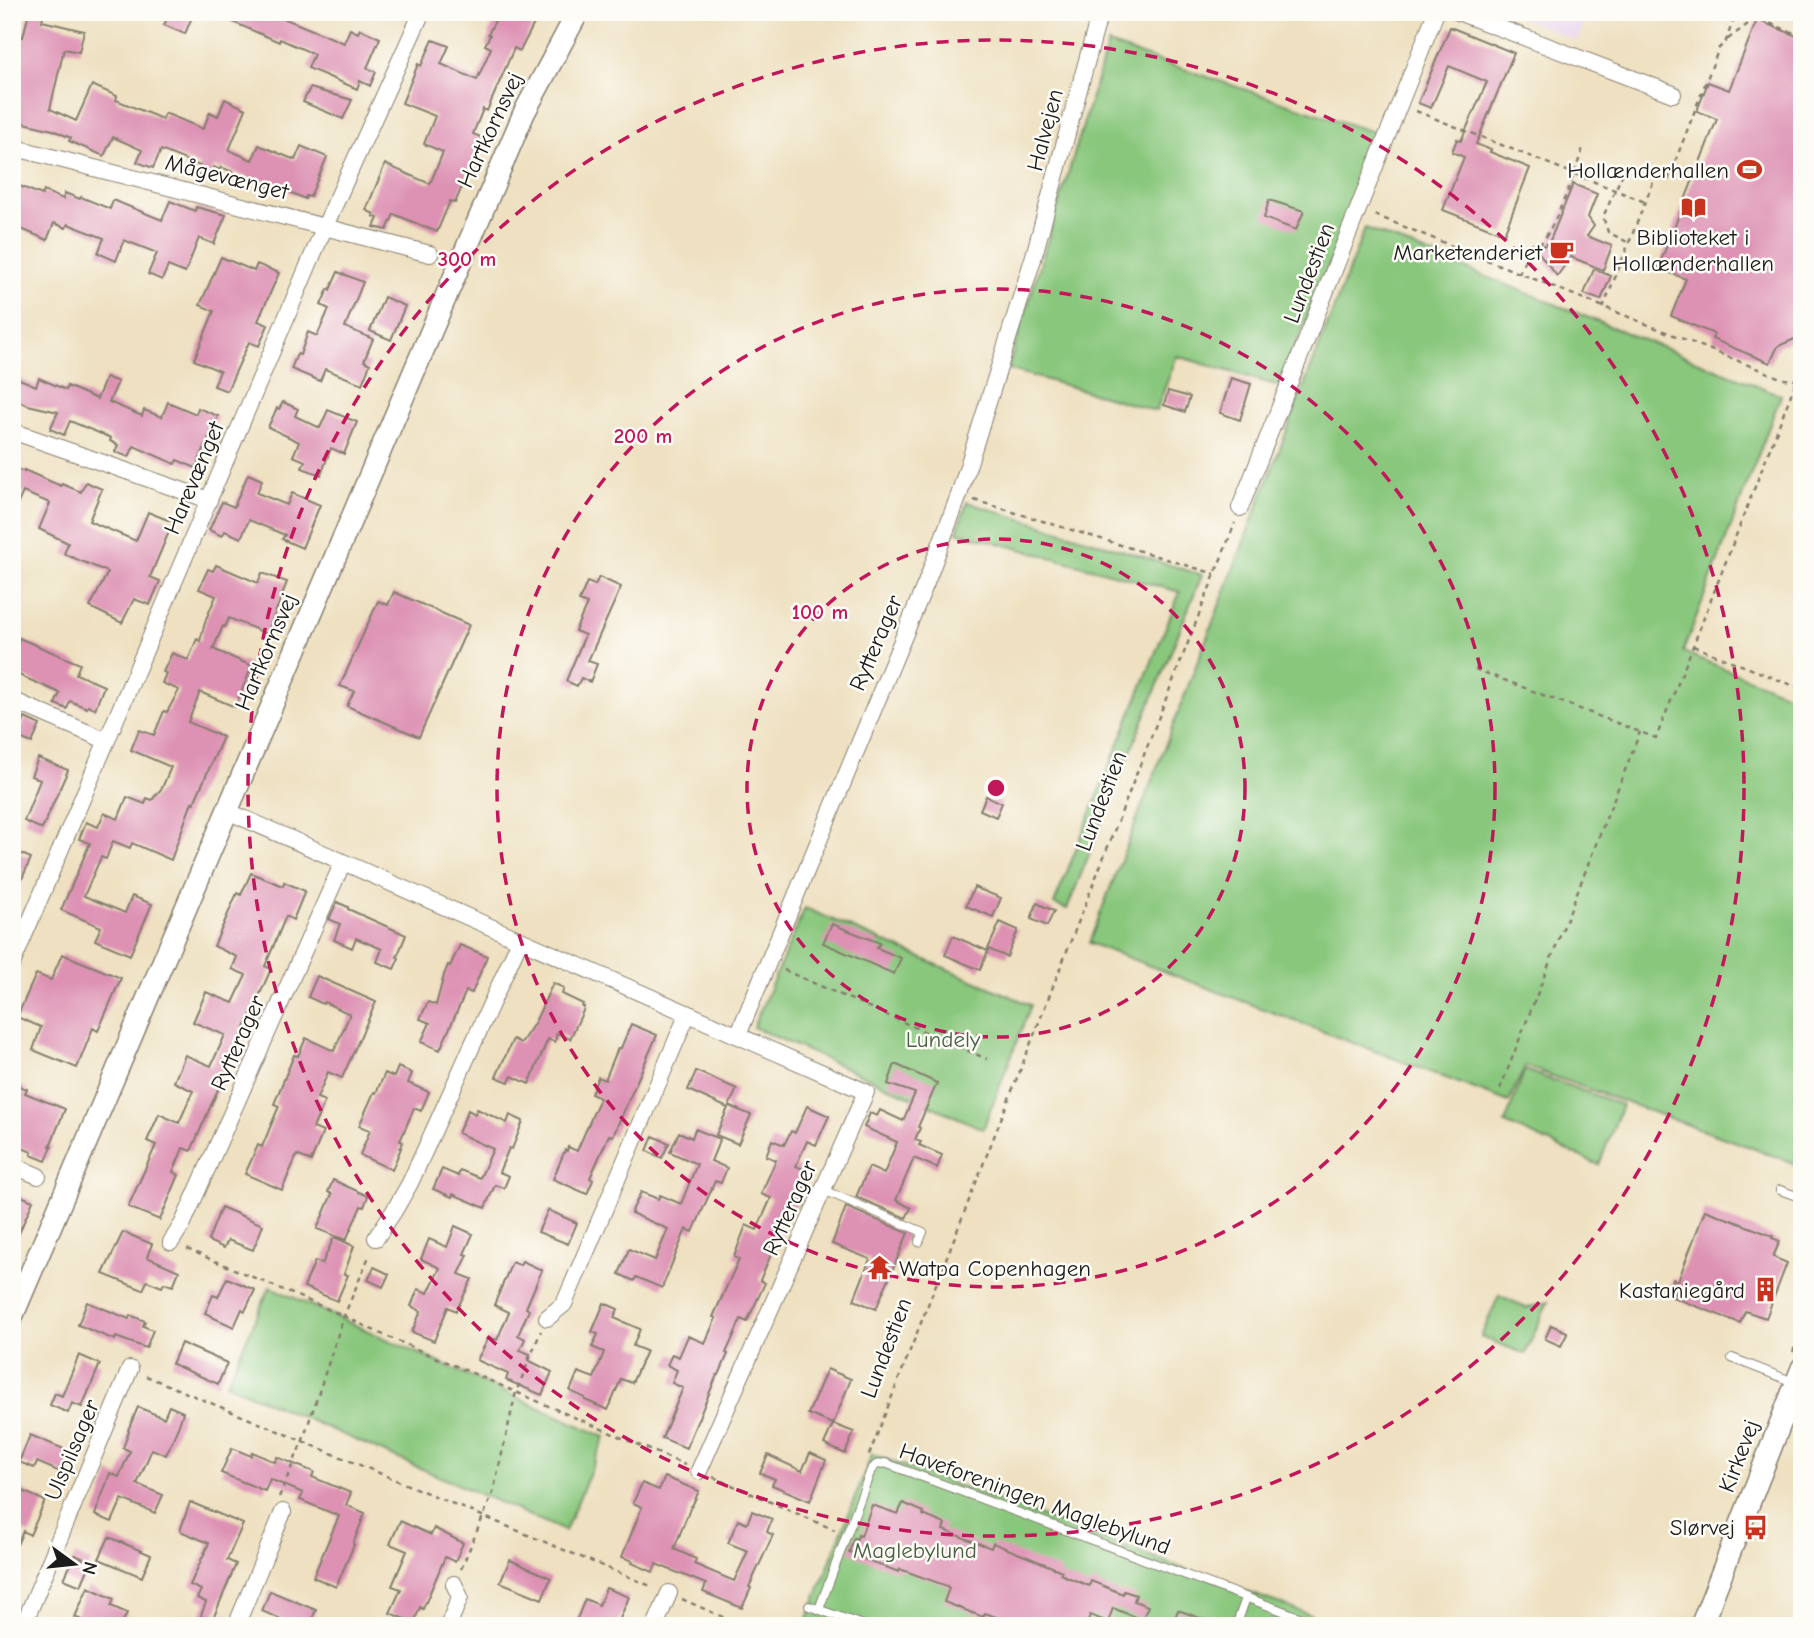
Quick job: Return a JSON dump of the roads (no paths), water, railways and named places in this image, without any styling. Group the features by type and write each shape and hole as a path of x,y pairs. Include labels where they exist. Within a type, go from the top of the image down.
{"street":[{"name":"Harevænget","path":"12,964 18,935 107,741 325,226 422,12"},
{"name":"Hartkornsvej","path":"12,1317 524,113 578,12"},
{"name":"Halvejen","path":"1033,259 1100,12"},
{"name":"Lundestien","path":"1240,508 1436,12"},
{"path":"1458,12 1673,94"},
{"name":"Mågevænget","path":"12,147 430,254"},
{"name":"Rytterager","path":"738,1035 926,583 959,495 1033,259"},
{"path":"12,431 209,499"},
{"path":"12,700 107,741"},
{"name":"Rytterager","path":"227,811 866,1092 699,1471"},
{"name":"Rytterager","path":"171,1242 183,1223 343,862"},
{"path":"376,1238 410,1183 520,940"},
{"path":"547,1318 564,1304 688,1013"},
{"path":"12,1165 38,1176"},
{"name":"Ulspilsager","path":"23,1626 130,1369"},
{"name":"Kirkevej","path":"1701,1626 1799,1375"},
{"path":"236,1626 283,1513"},
{"path":"448,1626 460,1597 454,1584"},
{"path":"656,1626 669,1593"}],"lane":[{"path":"823,1190 923,1232 919,1242"},
{"path":"1780,1190 1802,1198"},
{"name":"Kirkevej","path":"1732,1358 1799,1375"},
{"name":"Haveforeningen Maglebylund","path":"819,1609 872,1470 876,1465 885,1463 1323,1626"},
{"path":"1236,1626 1247,1598"},
{"path":"809,1606 865,1626"}],"place":[{"name":"Hollænderhallen","path":"1749,170"},
{"name":"Biblioteket i Hollænderhallen","path":"1693,207"},
{"name":"Marketenderiet","path":"1562,252"},
{"name":"Watpa Copenhagen","path":"879,1268"},
{"name":"Kastaniegård","path":"1765,1290"},
{"name":"Slørvej","path":"1755,1527"}],"park label":[{"name":"Lundely","path":"943,1039"},
{"name":"Maglebylund","path":"915,1550"}]}
